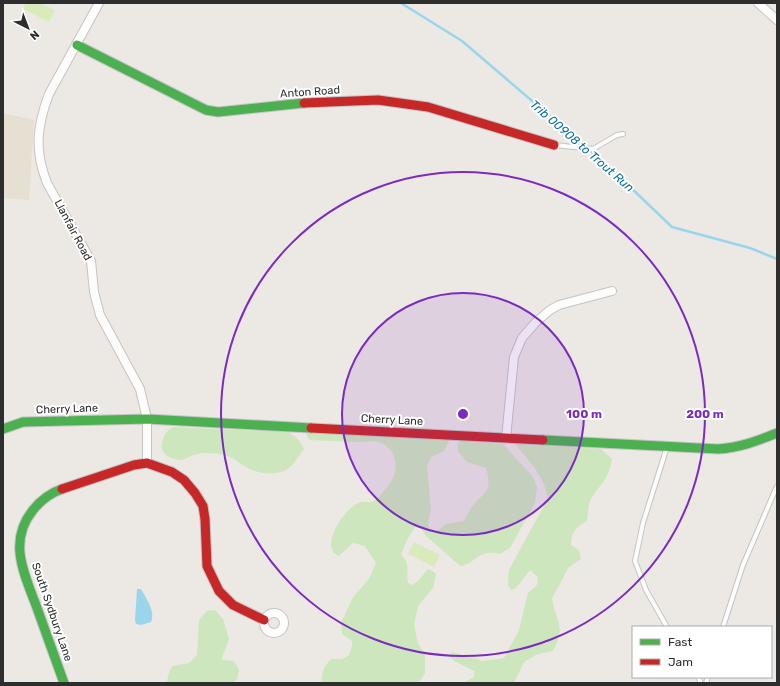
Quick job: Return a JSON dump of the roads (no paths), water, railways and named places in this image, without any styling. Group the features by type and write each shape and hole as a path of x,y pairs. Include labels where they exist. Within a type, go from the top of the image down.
{"street":[{"name":"Llanfair Road","path":"99,3 49,94 39,130 38,148 42,170 47,183 91,261 94,292 100,315 140,389 147,419 147,463"},
{"path":"758,3 777,20"},
{"name":"Anton Road","path":"77,45 206,110 218,112 319,102 378,100 428,106 554,146"},
{"path":"506,438 514,357 522,338 536,322 550,310 559,305 612,291"},
{"name":"Cherry Lane","path":"3,429 23,422 147,419 718,449 735,449 777,433"},
{"path":"147,463 172,472 184,480 195,493 203,506 207,566 219,591 233,605 264,620"},
{"name":"South Sydbury Lane","path":"64,683 21,563 20,541 24,523 36,505 51,493 125,468 147,463"}],"lane":[{"path":"554,146 593,149 617,135 623,134"},
{"path":"666,626 646,590 635,561 644,523 667,447"},
{"path":"723,626 743,565 777,486"}],"water":[{"path":"137,589 141,589 150,605 152,614 151,622 141,625 136,624 135,620"}],"waterway":[{"name":"Trib 00908 to Trout Run","path":"401,3 462,41 606,164 672,227 750,248 777,259"}]}
